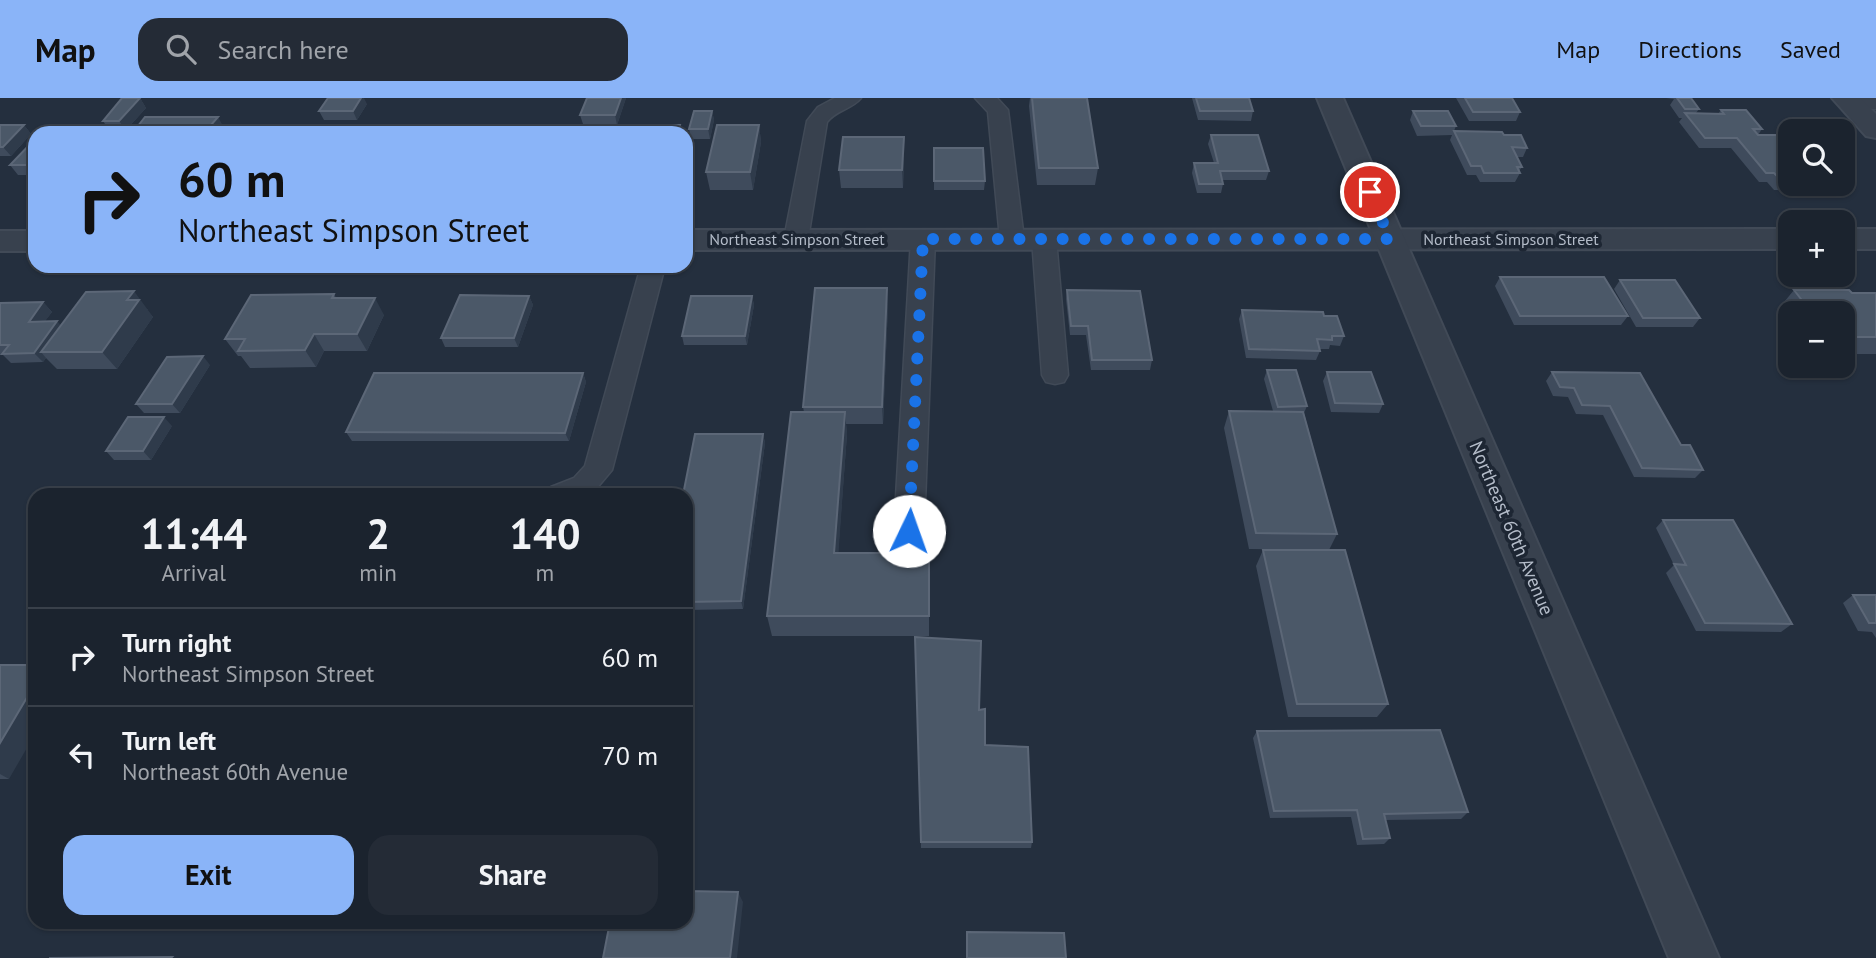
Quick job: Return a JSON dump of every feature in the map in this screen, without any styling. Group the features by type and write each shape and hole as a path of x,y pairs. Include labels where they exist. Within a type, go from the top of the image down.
{"street":[{"name":"Northeast 60th Avenue","path":"1331,98 1694,958"},
{"path":"1857,101 1876,130"},
{"name":"Northeast Simpson Street","path":"693,240 1778,239"},
{"path":"1855,239 1876,239"},
{"path":"0,241 28,241"}],"lane":[{"path":"796,239 817,121 825,111 851,98"},
{"path":"985,98 998,110 1012,239"},
{"path":"909,531 923,239"},
{"path":"1044,239 1055,375"},
{"path":"579,488 598,470 651,273"}],"building":[{"path":"122,98 140,98 119,121 103,121"},
{"path":"328,98 361,98 353,111 319,111"},
{"path":"587,98 621,98 615,115 580,115"},
{"path":"1032,98 1087,98 1098,168 1039,168"},
{"path":"1196,98 1249,98 1253,111 1200,111"},
{"path":"1465,98 1512,98 1520,112 1473,112"},
{"path":"1677,98 1691,98 1699,109 1685,109"},
{"path":"1721,110 1746,110 1762,129 1753,129 1758,135 1778,135 1778,177 1774,173 1766,173 1737,138 1705,138 1685,113 1724,114"},
{"path":"694,111 712,111 708,129 693,129 693,126 690,126"},
{"path":"1413,111 1448,111 1456,126 1421,126"},
{"path":"145,117 218,117 210,126 138,126"},
{"path":"0,125 24,125 0,147"},
{"path":"717,125 759,125 750,172 706,172"},
{"path":"1454,131 1521,135 1527,148 1512,147 1522,167 1517,167 1520,173 1484,173 1481,166 1471,166"},
{"path":"1211,135 1258,135 1269,171 1220,171 1223,184 1199,184 1194,163 1218,163"},
{"path":"843,137 904,137 902,170 839,170"},
{"path":"28,146 28,165 10,165"},
{"path":"934,148 983,148 985,181 934,181"},
{"path":"1500,277 1604,277 1628,316 1520,316"},
{"path":"1620,280 1675,280 1700,318 1643,318"},
{"path":"815,288 887,288 882,407 803,407"},
{"path":"1067,290 1140,291 1152,360 1092,360 1088,326 1071,326"},
{"path":"1794,290 1876,293 1876,337 1855,337 1855,301 1803,301"},
{"path":"134,291 127,300 139,300 102,352 41,352 86,292"},
{"path":"334,294 332,298 375,298 357,334 314,334 305,350 238,351 245,339 225,339 251,295"},
{"path":"460,295 529,296 514,338 441,338"},
{"path":"691,296 752,296 745,336 682,336"},
{"path":"43,302 29,322 57,321 34,353 2,354 9,345 0,345 0,303"},
{"path":"1242,310 1323,312 1324,316 1337,316 1344,336 1332,336 1332,340 1317,339 1320,351 1249,349"},
{"path":"203,356 172,404 136,404 167,357"},
{"path":"1267,370 1296,370 1307,406 1278,407"},
{"path":"1327,372 1371,372 1383,404 1335,403"},
{"path":"1552,372 1640,373 1681,445 1690,445 1703,470 1642,468 1610,406 1582,405 1574,388 1560,387"},
{"path":"374,373 583,373 565,433 346,432"},
{"path":"1229,411 1303,412 1337,534 1256,533"},
{"path":"791,412 845,412 834,553 929,553 929,616 767,616"},
{"path":"128,417 164,417 143,451 106,451"},
{"path":"695,434 763,434 741,601 693,602 693,488 684,488"},
{"path":"1663,520 1733,520 1792,624 1705,623 1674,564 1686,565"},
{"path":"1263,550 1345,550 1388,704 1297,704"},
{"path":"1853,595 1876,595 1876,623 1869,623"},
{"path":"915,637 981,641 979,710 985,709 985,745 1028,747 1032,842 921,842"},
{"path":"0,665 28,665 28,696 0,743"},
{"path":"1440,730 1468,812 1384,814 1390,838 1363,839 1357,810 1274,811 1257,731"},
{"path":"693,891 738,892 730,958 603,958 609,929 693,929"},
{"path":"967,932 1064,933 1066,958 967,958"},
{"path":"172,957 171,958 49,958"}],"route":[{"path":"909,531 923,239 1390,239 1370,192"}]}
